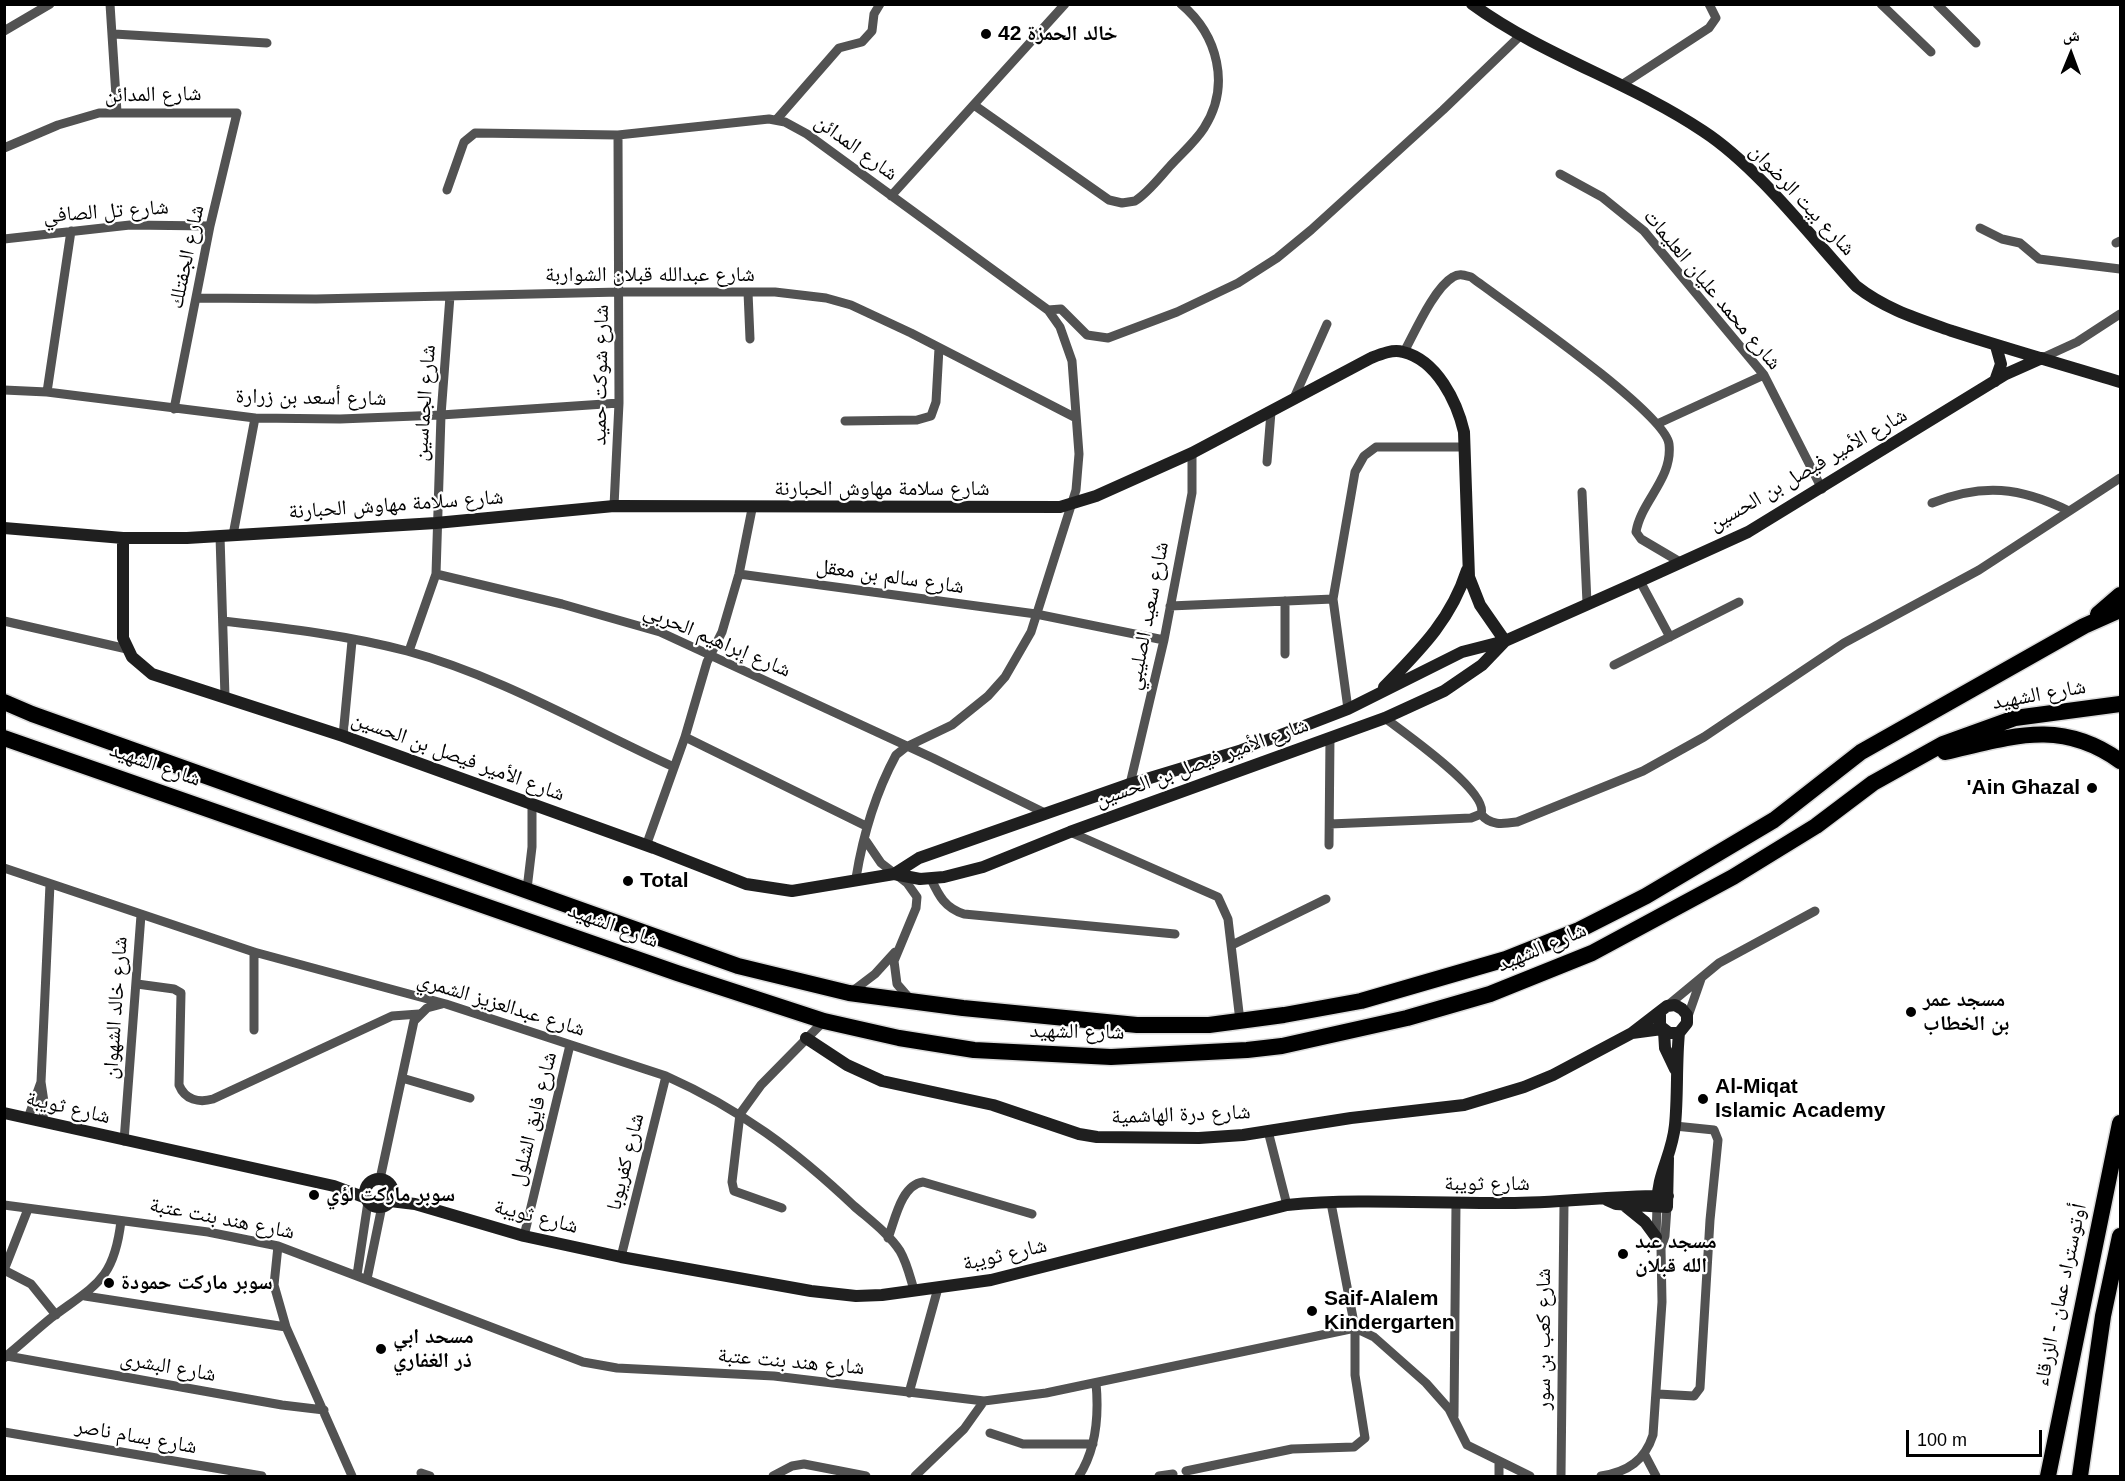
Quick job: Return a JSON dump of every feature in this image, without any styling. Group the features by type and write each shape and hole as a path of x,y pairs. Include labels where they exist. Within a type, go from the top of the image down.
{"highway":[{"path":"2084,627 2121,595"},
{"name":"شارع الشهيد","path":"4,702 738,966 849,993 1137,1025 1174,1027 1240,1021 1322,1009 1431,982 1506,959 1579,930 1680,877 1774,820 1861,752 2084,627 2121,610"},
{"name":"شارع الشهيد","path":"4,738 649,963 824,1021 899,1038 963,1048 1111,1057 1247,1050 1310,1040 1396,1021 1490,994 1592,953 1760,861 1816,826 1873,783 1920,755 1966,734 2015,718 2121,704"},
{"name":"شارع الشهيد","path":"4,708 33,714"},
{"path":"1920,755 2007,736 2035,733 2078,739 2106,751 2121,761"},
{"name":"أوتوستراد عمان - الزرقاء","path":"2048,1476 2121,1123"},
{"path":"2080,1476 2103,1316 2121,1236"}],"street":[{"path":"4,31 50,4"},
{"path":"110,4 114,34 117,112"},
{"path":"777,119 839,48 862,42 872,32 874,14 880,4"},
{"path":"891,196 1065,4"},
{"path":"974,105 1109,200 1122,203 1134,201 1199,135 1210,118 1216,99 1218,69 1214,50 1200,23 1181,4"},
{"name":"شارع بيت الرضوان","path":"1472,4 1521,35 1623,84 1669,110 1724,146 1869,297 1892,310 1996,346 2121,382"},
{"path":"1623,84 1709,28 1716,18 1709,4"},
{"path":"1881,4 1931,52"},
{"path":"1937,4 1976,43"},
{"path":"114,34 267,43"},
{"path":"1048,310 1065,311 1087,335 1108,338 1177,312 1238,283 1277,258 1311,230 1438,116 1521,35"},
{"name":"شارع المدائن","path":"4,148 70,120 117,112 237,113"},
{"name":"شارع الجفتلك","path":"174,409 210,226 237,113"},
{"name":"شارع المدائن","path":"447,190 464,142 475,133 618,135 754,119 777,119 800,129 1048,310 1060,327 1072,361 1078,472 1073,505 1030,632 997,688 952,725 906,747"},
{"name":"شارع شوكت حميد","path":"614,506 619,403 618,135"},
{"name":"شارع محمد عليان العليمات","path":"1560,174 1602,197 1644,231 1764,375 1822,489"},
{"name":"شارع تل الصافي","path":"4,239 130,225 210,226"},
{"path":"1980,228 2005,240 2020,243 2038,259 2121,269"},
{"path":"47,392 70,231"},
{"path":"1504,640 1475,596 1468,567 1465,447 1461,420 1448,390 1425,365 1404,352 1431,303 1455,275 1462,274 1471,277 1572,349 1657,424 1668,441 1666,470 1636,532 1641,539 1680,562"},
{"name":"شارع عبدالله قبلان الشواربة","path":"196,298 620,292 799,294 851,304 1076,418"},
{"path":"748,292 750,339"},
{"name":"شارع الجماسين","path":"409,651 436,574 441,415 450,296"},
{"path":"2042,358 2076,342 2121,314"},
{"path":"1293,399 1328,324"},
{"path":"1995,381 2001,364 1996,346"},
{"path":"845,421 917,420 931,416 936,402 939,348"},
{"name":"شارع سلامة مهاوش الحبارنة","path":"4,528 123,538 220,536 436,523 614,506 752,509 1047,508 1073,505 1192,453 1371,358 1387,352 1404,352"},
{"name":"شارع الأمير فيصل بن الحسين","path":"894,874 919,858 1130,784 1239,751 1348,709 1473,648 1504,640 1640,581 1748,532 1822,489 1995,381 2042,358"},
{"path":"1657,424 1764,375"},
{"name":"شارع أسعد بن زرارة","path":"4,390 47,392 255,418 340,419 441,415 619,403"},
{"path":"1267,462 1270,412"},
{"path":"233,535 255,418"},
{"path":"1348,709 1333,598 1355,472 1364,456 1376,447 1465,447"},
{"name":"شارع سعيد الصليبي","path":"1130,784 1164,640 1192,493 1192,453"},
{"path":"1385,718 1467,784 1480,801 1481,814 1487,821 1517,822 1652,766 1734,719 1772,690 1844,643 1979,570 2121,478"},
{"path":"1932,503 1966,493 2006,490 2037,496 2068,511"},
{"path":"1582,492 1587,603"},
{"path":"646,846 685,737 710,653 722,632 739,574 752,509"},
{"path":"220,536 225,697"},
{"path":"4,621 127,650 122,626 123,538"},
{"path":"1378,693 1427,643 1446,619 1459,594 1468,567"},
{"name":"شارع إبراهيم الحربي","path":"436,574 660,632 710,653 1047,814"},
{"name":"شارع سالم بن معقل","path":"739,574 1036,614 1164,640"},
{"path":"1640,581 1670,637"},
{"path":"1170,606 1333,598"},
{"path":"1285,601 1285,654"},
{"path":"1614,664 1739,602"},
{"path":"223,621 296,630 409,651 496,684 674,766"},
{"name":"شارع الأمير فيصل بن الحسين","path":"127,650 152,674 343,736 646,846 746,885 792,891 856,878 894,874 931,879 970,872 1070,832 1385,718 1443,691 1482,665 1504,640"},
{"path":"343,736 352,641"},
{"path":"685,737 866,826"},
{"path":"1329,845 1330,737"},
{"path":"856,878 866,841 866,826 890,766 896,755 906,747"},
{"path":"527,889 532,847 532,804"},
{"path":"1330,824 1471,818 1481,814"},
{"path":"1070,832 1215,894 1225,909 1232,945 1240,1021"},
{"path":"849,993 874,974 896,950 917,903 911,887 881,862 866,841"},
{"name":"شارع عبدالعزيز الشمري","path":"4,868 254,952 446,1004 666,1077 740,1114 802,1158 888,1238 904,1259 914,1290"},
{"path":"931,879 944,903 952,910 964,914 1175,934"},
{"path":"43,1122 41,1082 50,884"},
{"path":"1232,945 1326,899"},
{"path":"1676,1070 1665,1048 1663,1011 1719,963 1815,911"},
{"name":"شارع خالد الشهوان","path":"124,1141 141,915"},
{"path":"896,950 894,973 903,993 912,1001"},
{"path":"254,952 254,1030"},
{"path":"1601,1476 1624,1470 1645,1455 1653,1435 1658,1394 1662,1302 1658,1243 1662,1201 1660,1173 1668,1158 1675,1126 1679,1033 1685,1027 1702,977"},
{"path":"137,984 174,989 181,993 179,1085 187,1097 201,1101 224,1094 392,1016 419,1014 436,1004 446,1004"},
{"path":"1663,1011 1679,1006 1685,1012 1687,1019"},
{"name":"شارع درة الهاشمية","path":"806,1038 847,1065 882,1081 993,1105 1079,1134 1199,1138 1464,1105 1539,1081 1632,1033 1663,1011"},
{"path":"380,1179 412,1029 419,1014"},
{"path":"782,1208 734,1191 732,1182 740,1114 761,1085 824,1021"},
{"path":"1663,1030 1679,1033"},
{"name":"شارع درة الهاشمية","path":"1632,1033 1663,1030"},
{"name":"شارع فايق الشلول","path":"524,1236 570,1045"},
{"name":"شارع كفريوبا","path":"621,1257 666,1077"},
{"path":"402,1078 470,1098"},
{"path":"28,1118 41,1082"},
{"name":"شارع ثويبة","path":"4,1113 334,1186 367,1200 386,1204 415,1204 524,1236 621,1257 833,1294 882,1295 991,1280 1287,1205 1563,1203 1607,1200 1616,1195 1662,1201"},
{"path":"1658,1394 1694,1396 1700,1388 1710,1220 1718,1140 1714,1130 1675,1126"},
{"path":"1268,1131 1287,1205"},
{"name":"شارع ثويبة","path":"334,1186 368,1184 380,1179 415,1204"},
{"path":"888,1238 907,1190 917,1183 923,1182 1032,1214"},
{"path":"357,1275 368,1184"},
{"path":"367,1279 391,1188"},
{"name":"شارع ثويبة","path":"1607,1200 1613,1204 1624,1205 1662,1201"},
{"path":"1186,1471 1292,1449 1354,1447 1363,1442 1366,1433 1355,1375 1355,1328 1331,1203"},
{"name":"شارع كعب بن سور","path":"1561,1476 1563,1203"},
{"path":"1454,1419 1456,1204"},
{"name":"شارع هند بنت عتبة","path":"4,1205 208,1232 278,1246 583,1362 628,1369 774,1376 984,1401 1007,1400 1355,1328"},
{"path":"1624,1205 1645,1222 1658,1243"},
{"path":"28,1209 4,1270 31,1284 56,1315"},
{"path":"6,1357 56,1315 84,1296 111,1265 121,1221"},
{"path":"278,1246 273,1281 286,1327 352,1476"},
{"path":"909,1393 938,1288"},
{"path":"84,1296 286,1327"},
{"path":"1355,1328 1374,1337 1426,1383 1449,1409 1467,1445 1499,1463 1530,1476"},
{"name":"شارع البشرى","path":"6,1357 263,1402 324,1410"},
{"path":"1079,1476 1093,1444 1098,1418 1096,1383"},
{"path":"915,1476 950,1444 984,1401"},
{"name":"شارع بسام ناصر","path":"4,1432 262,1476"},
{"path":"990,1433 1023,1444 1093,1444"},
{"path":"1645,1455 1656,1476"},
{"path":"1499,1463 1499,1476"},
{"path":"773,1476 792,1466 804,1464 866,1476"},
{"path":"190,1476 192,1465"},
{"path":"1159,1476 1173,1474"}],"place":[{"name":"خالد الحمزة 42","path":"986,34"},
{"name":"'Ain Ghazal","path":"2092,788"},
{"name":"Total","path":"628,881"},
{"name":"مسجد عمر بن الخطاب","path":"1911,1012"},
{"name":"Al-Miqat Islamic Academy","path":"1703,1099"},
{"name":"سوبر ماركت لؤي","path":"314,1195"},
{"name":"مسجد عبد الله قبلان","path":"1623,1254"},
{"name":"سوبر ماركت حمودة","path":"109,1283"},
{"name":"Saif-Alalem Kindergarten","path":"1312,1311"},
{"name":"مسحد ابي ذر الغفاري","path":"381,1349"}]}
